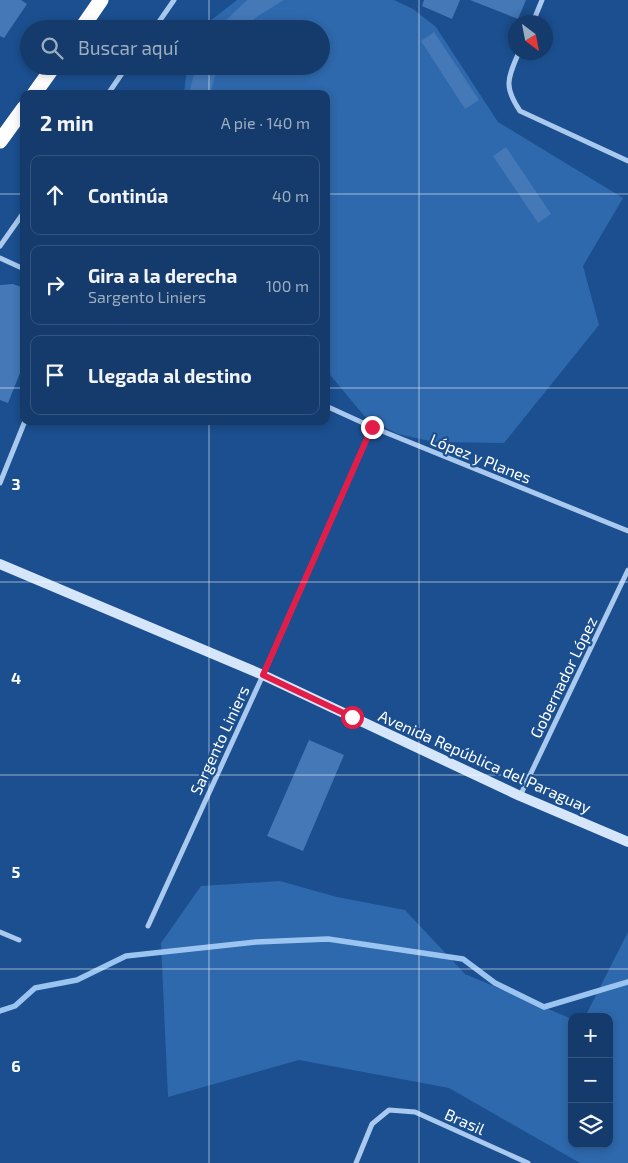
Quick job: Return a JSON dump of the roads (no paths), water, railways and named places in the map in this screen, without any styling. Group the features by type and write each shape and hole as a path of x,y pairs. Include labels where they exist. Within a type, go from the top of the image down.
{"highway":[{"path":"88,20 102,0"},
{"path":"37,90 48,75"},
{"path":"0,141 20,114"}],"main road":[{"name":"Avenida República del Paraguay","path":"0,564 263,675 520,796 628,842"}],"street":[{"path":"160,20 174,0"},
{"path":"536,15 542,0"},
{"path":"516,60 508,79 510,96 520,111 628,161"},
{"path":"111,90 121,75"},
{"path":"0,246 20,218"},
{"path":"0,258 20,267"},
{"name":"López y Planes","path":"330,408 372,427 628,531"},
{"path":"0,483 23,425"},
{"name":"Sargento Liniers","path":"148,926 263,675 372,427"},
{"name":"Gobernador López","path":"520,796 628,570"},
{"path":"0,932 19,940"},
{"name":"Brasil","path":"356,1163 372,1124 389,1110 415,1112 528,1163"}],"waterway":[{"path":"0,1011 15,1006 35,988 77,980 126,956 256,942 328,939 463,959 495,983 544,1007 628,982"}]}
